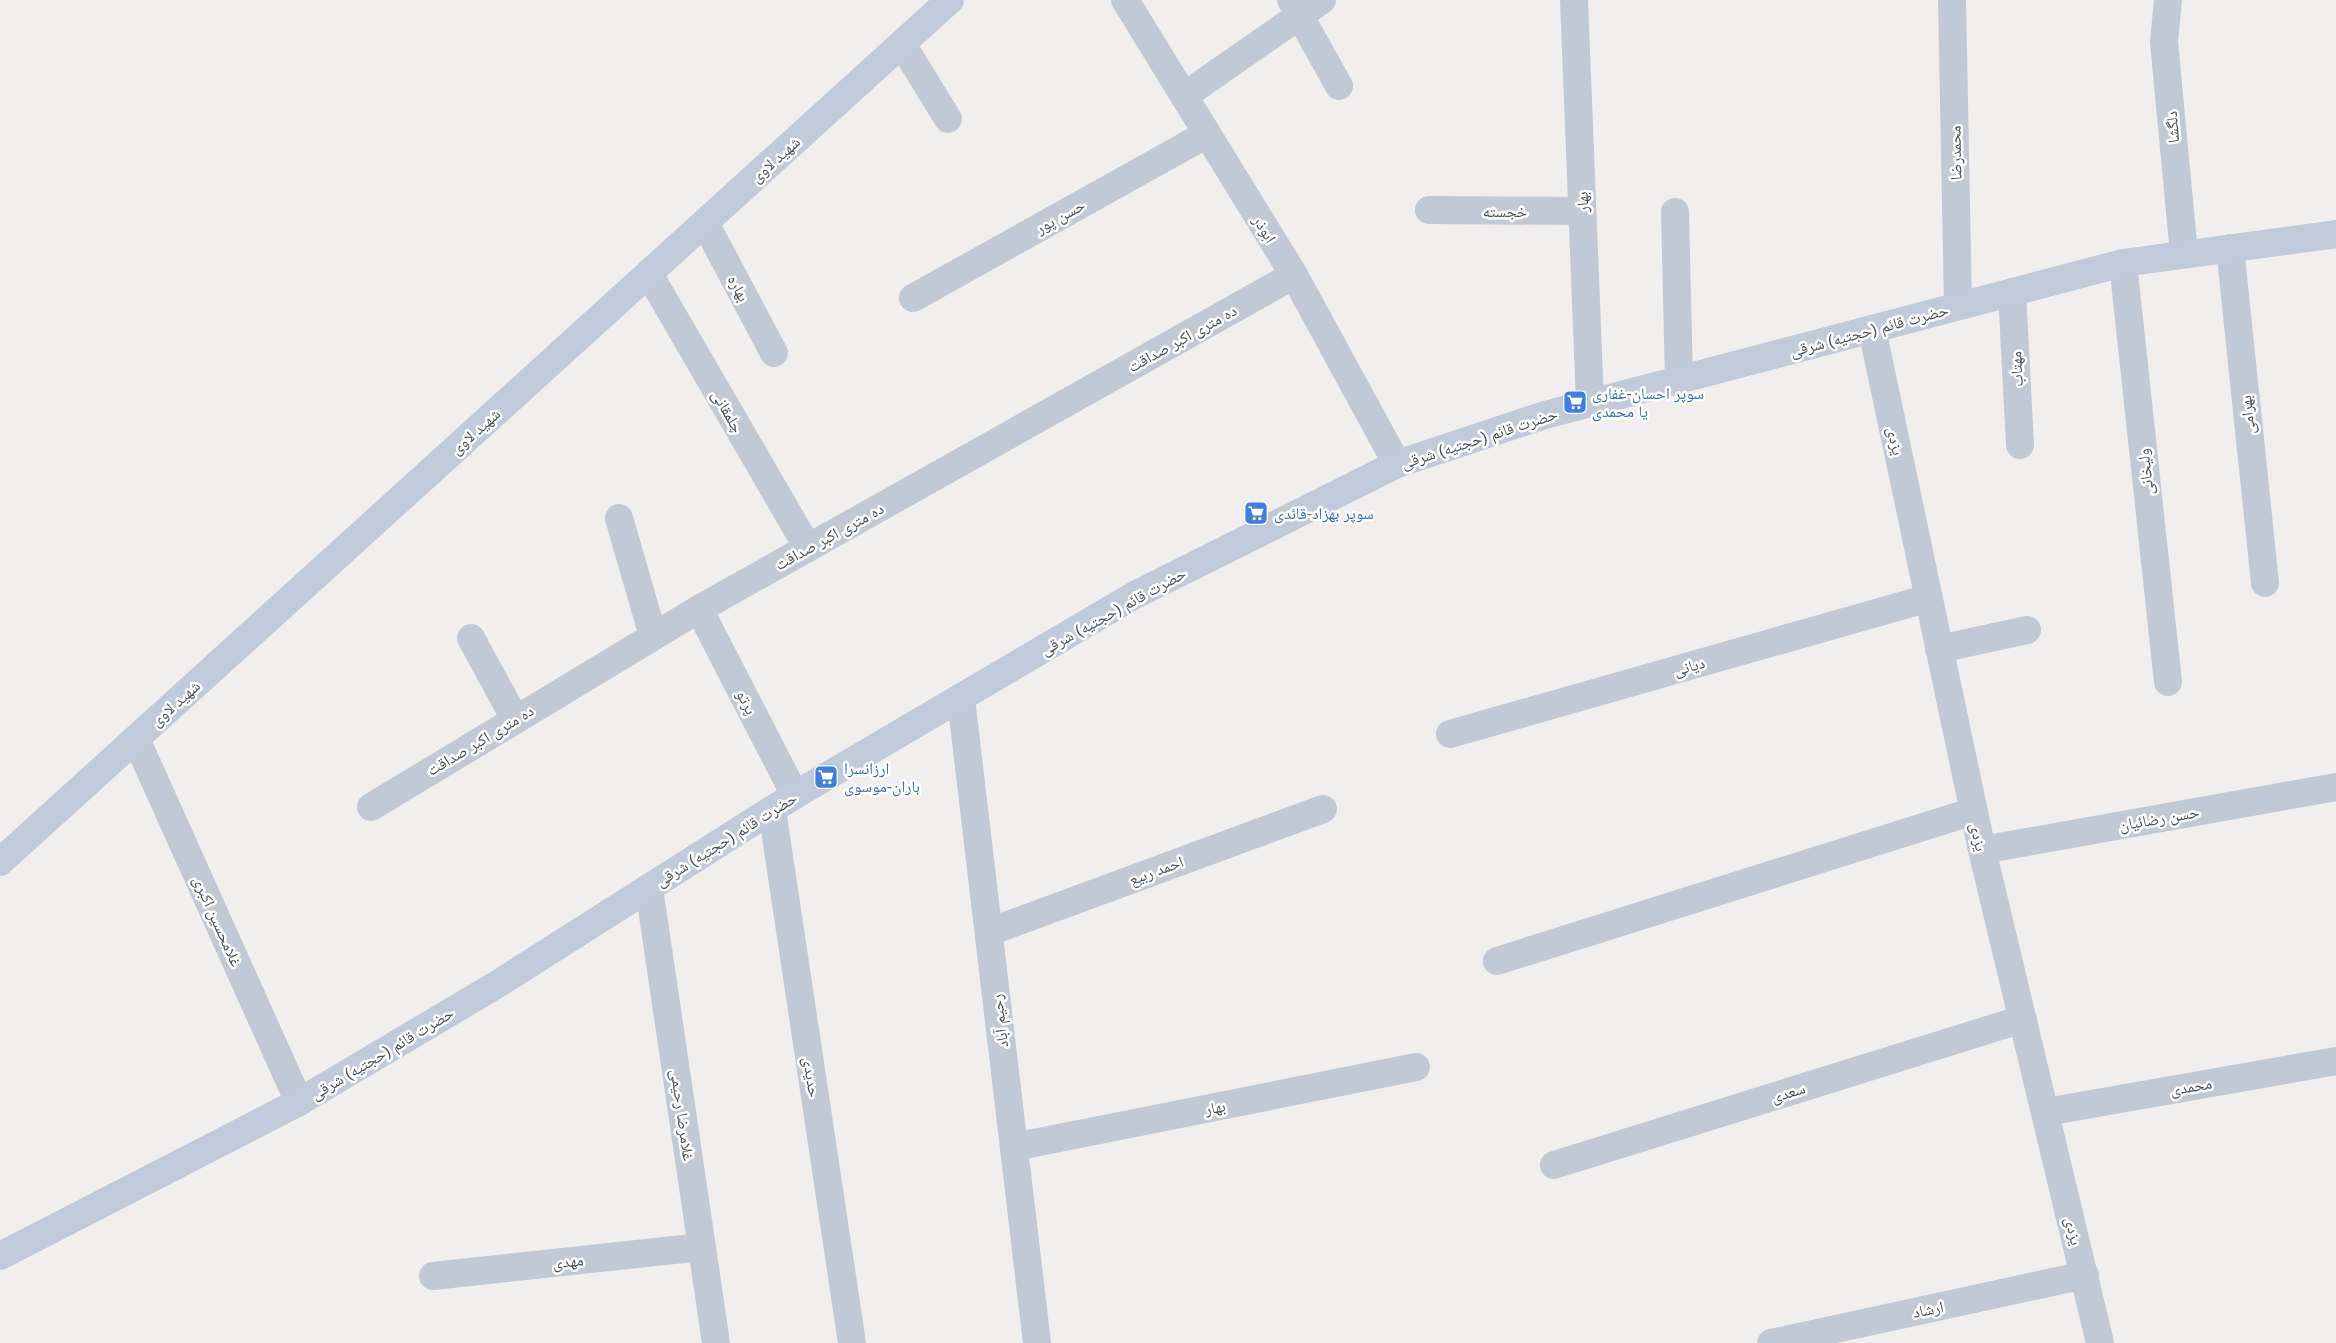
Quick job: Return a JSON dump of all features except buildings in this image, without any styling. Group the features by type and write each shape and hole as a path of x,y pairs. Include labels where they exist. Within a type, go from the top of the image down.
{"street":[{"name":"شهید لاوی","path":"0,862 950,0"},
{"name":"ابوذر","path":"1125,0 1294,275 1397,464"},
{"path":"1184,96 1295,8 1322,0"},
{"name":"بهار","path":"1574,0 1590,403"},
{"name":"محمدرضا","path":"1952,0 1958,306"},
{"name":"دلگشا","path":"2168,0 2164,42 2184,254"},
{"path":"1295,8 1339,86"},
{"path":"902,44 948,119"},
{"name":"حسن پور","path":"913,298 1207,134"},
{"name":"خجسته","path":"1429,210 1582,212"},
{"path":"1675,212 1679,380"},
{"name":"بهاره","path":"705,223 774,353"},
{"name":"حضرت قائم (حجتیه) شرقی","path":"0,1256 299,1102 496,985 795,795 1133,596 1397,464 1545,415 2122,263 2336,234"},
{"name":"بهرامی","path":"2230,248 2265,583"},
{"name":"ولیخانی","path":"2122,263 2168,682"},
{"name":"چلمقانی","path":"649,274 808,548"},
{"name":"ده متری اکبر صداقت","path":"371,807 699,609 1294,275"},
{"name":"مهتاب","path":"2012,292 2020,445"},
{"name":"یزدی","path":"1872,329 1982,850 2100,1343"},
{"path":"619,518 653,636"},
{"name":"دیانی","path":"1450,734 1929,598"},
{"name":"پرتو","path":"699,609 795,795"},
{"path":"1939,649 2026,630"},
{"path":"471,638 515,719"},
{"name":"رحیم آباد","path":"961,699 1038,1343"},
{"name":"غلامحسین اکبری","path":"136,739 299,1102"},
{"name":"حسن رضائیان","path":"1982,850 2336,786"},
{"name":"احمد ربیع","path":"989,932 1323,809"},
{"name":"حدیدی","path":"772,810 852,1343"},
{"path":"1497,960 1974,811"},
{"name":"غلامرضا رحیمی","path":"649,888 716,1343"},
{"name":"سعدی","path":"1554,1166 2023,1019"},
{"name":"محمدی","path":"2046,1112 2336,1061"},
{"name":"بهار","path":"1014,1148 1416,1067"},
{"name":"مهدی","path":"433,1276 702,1247"},
{"name":"ارشاد","path":"1771,1343 2085,1275"}],"place":[{"name":"سوپر احسان-غفاری یا محمدی","path":"1575,402"},
{"name":"سوپر بهزاد-قائدی","path":"1256,513"},
{"name":"ارزانسرا باران-موسوی","path":"826,777"}]}
